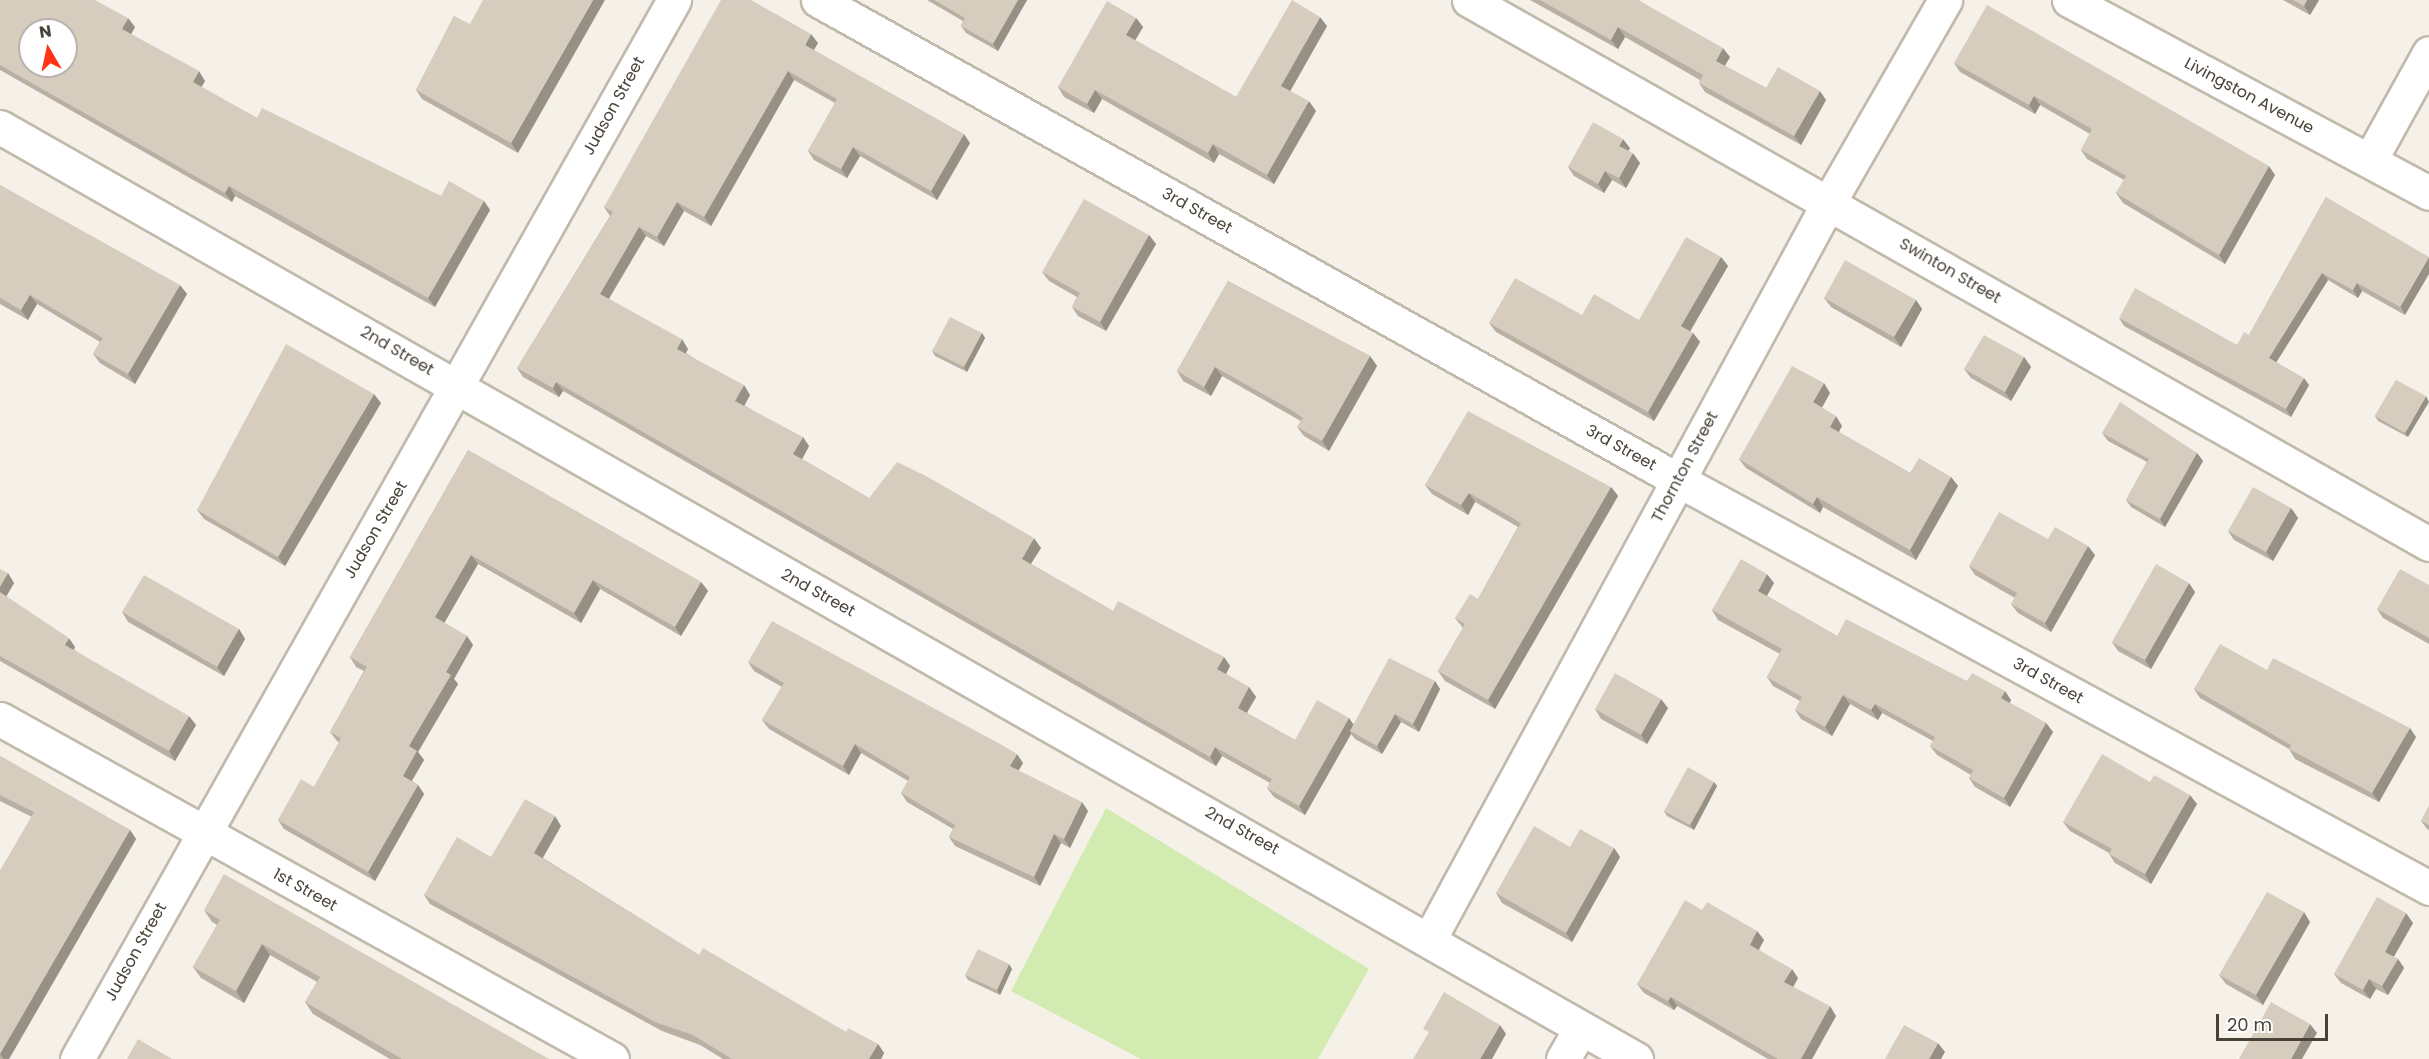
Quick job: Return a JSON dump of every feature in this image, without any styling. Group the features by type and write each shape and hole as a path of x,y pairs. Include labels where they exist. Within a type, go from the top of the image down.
{"street":[{"name":"Judson Street","path":"77,1059 674,0"},
{"name":"3rd Street","path":"818,0 1678,480 2429,888"},
{"name":"Swinton Street","path":"1469,0 2429,544"},
{"name":"Thornton Street","path":"1430,938 1829,202 1945,0"},
{"name":"Livingston Avenue","path":"2069,0 2429,192"},
{"path":"2370,160 2429,53"},
{"name":"2nd Street","path":"0,127 1430,938 1580,1029 1636,1059"},
{"name":"1st Street","path":"0,719 612,1059"},
{"path":"1563,1059 1580,1029"}],"green space":[{"path":"1106,808 1369,969 1318,1059 1141,1059 1011,991"}],"building":[{"path":"0,0 95,0 128,18 122,29 199,71 193,82 257,118 262,108 441,196 449,181 484,201 428,298 229,186 225,193 23,78 78,78 78,18 18,18 18,75 0,65"},
{"path":"483,0 593,0 511,143 416,90 454,16 470,24"},
{"path":"721,0 751,0 811,34 805,45 964,134 931,191 853,147 841,169 808,151 837,99 788,71 704,217 677,202 657,237 639,227 600,294 682,339 677,349 744,385 735,401 803,437 793,454 869,498 897,462 926,476 1034,538 1022,559 1113,611 1118,601 1224,657 1217,669 1249,687 1238,708 1295,740 1317,700 1349,718 1299,806 1267,788 1272,779 1215,747 1210,757 556,382 553,388 517,368 613,212 604,207"},
{"path":"934,0 1018,0 993,44 961,26 965,18"},
{"path":"1292,0 1320,17 1281,86 1309,101 1267,175 1213,144 1208,153 1095,90 1087,104 1058,87 1107,1 1136,18 1126,35 1236,97"},
{"path":"1540,0 1638,0 1723,48 1716,61 1766,88 1778,67 1820,91 1794,136 1699,83 1703,75 1618,27 1611,40"},
{"path":"2293,0 2307,0 2304,6"},
{"path":"1987,5 2269,166 2219,255 2116,193 2126,176 2081,150 2092,129 2034,96 2029,105 1954,63"},
{"path":"1593,122 1623,139 1619,146 1633,153 1619,178 1605,171 1598,184 1568,167"},
{"path":"0,185 180,285 128,374 93,354 103,338 30,295 21,310 0,298"},
{"path":"2326,197 2429,257 2400,307 2357,283 2353,290 2322,273 2269,358 2304,378 2286,409 2119,318 2135,288 2237,345 2244,332 2249,335"},
{"path":"1084,199 1149,235 1100,322 1072,307 1080,293 1042,272"},
{"path":"1686,237 1721,257 1681,326 1693,333 1648,412 1489,323 1515,278 1582,315 1594,294 1639,320"},
{"path":"1845,260 1916,300 1894,337 1824,298"},
{"path":"1228,281 1370,356 1322,441 1297,427 1303,418 1293,411 1215,367 1204,387 1177,371"},
{"path":"950,317 982,333 964,367 932,351"},
{"path":"1984,335 2024,357 2005,392 1964,369"},
{"path":"286,344 374,394 278,557 197,510"},
{"path":"1792,366 1824,383 1813,402 1836,416 1830,427 1910,473 1919,458 1951,477 1910,550 1817,497 1813,504 1739,459"},
{"path":"2396,380 2426,396 2405,433 2375,416"},
{"path":"2120,402 2197,453 2160,519 2126,500 2149,459 2102,433"},
{"path":"1468,411 1611,487 1488,700 1438,671 1465,624 1455,618 1470,594 1478,599 1521,523 1469,493 1461,505 1425,485"},
{"path":"468,450 701,582 675,627 593,580 574,613 471,555 435,617 467,636 446,672 451,675 409,746 417,751 403,776 418,785 368,872 278,820 301,779 314,787 341,738 330,732 367,667 350,657"},
{"path":"2253,487 2291,508 2266,552 2228,531"},
{"path":"1999,512 2048,539 2055,527 2088,546 2045,623 2011,604 2017,593 1969,566"},
{"path":"1741,559 1767,574 1758,591 1837,636 1846,619 1967,681 1972,673 2005,691 2001,698 2046,723 2004,798 1969,778 1973,770 1930,746 1935,737 1875,704 1871,710 1843,695 1825,727 1795,710 1802,697 1767,677 1782,649 1712,610"},
{"path":"2156,564 2189,583 2145,660 2112,642"},
{"path":"0,569 8,573 0,587"},
{"path":"2400,569 2429,585 2429,638 2377,609"},
{"path":"144,575 239,629 217,667 122,612"},
{"path":"0,592 69,638 65,645 189,716 169,751 0,656"},
{"path":"772,621 1002,745 1017,754 1010,766 1082,802 1064,839 1054,834 1034,877 949,837 955,825 901,793 910,777 855,744 843,766 762,720 784,683 748,662"},
{"path":"2220,644 2267,670 2273,658 2410,728 2372,793 2289,749 2291,745 2194,689"},
{"path":"1389,658 1435,681 1413,724 1395,714 1377,746 1350,731"},
{"path":"1615,673 1661,699 1641,735 1595,709"},
{"path":"2102,754 2150,782 2154,775 2190,795 2145,874 2109,854 2112,849 2063,822"},
{"path":"0,756 130,830 0,1054 0,871 34,812 0,795"},
{"path":"1688,767 1714,782 1690,825 1664,811"},
{"path":"525,799 555,816 534,853 699,955 703,948 846,1032 848,1028 878,1044 869,1059 732,1059 693,1035 655,1022 424,895 457,837 491,857"},
{"path":"2429,806 2429,825 2421,821"},
{"path":"1534,826 1570,847 1580,829 1614,848 1566,933 1496,893"},
{"path":"224,874 549,1059 402,1059 305,1002 320,977 262,944 236,991 193,967 220,920 204,910"},
{"path":"2267,892 2304,912 2256,995 2219,975"},
{"path":"2377,897 2406,913 2385,952 2398,959 2382,986 2369,979 2363,990 2334,974"},
{"path":"1685,900 1702,910 1707,902 1757,931 1750,945 1792,969 1784,982 1830,1006 1801,1059 1778,1059 1671,997 1668,1001 1637,984"},
{"path":"978,949 1009,964 997,990 965,975"},
{"path":"1444,992 1500,1025 1480,1059 1413,1059 1429,1032 1423,1029"},
{"path":"2271,1002 2310,1024 2291,1059 2239,1059"},
{"path":"1904,1025 1938,1043 1929,1059 1885,1059"},
{"path":"138,1039 172,1059 127,1059"}]}
